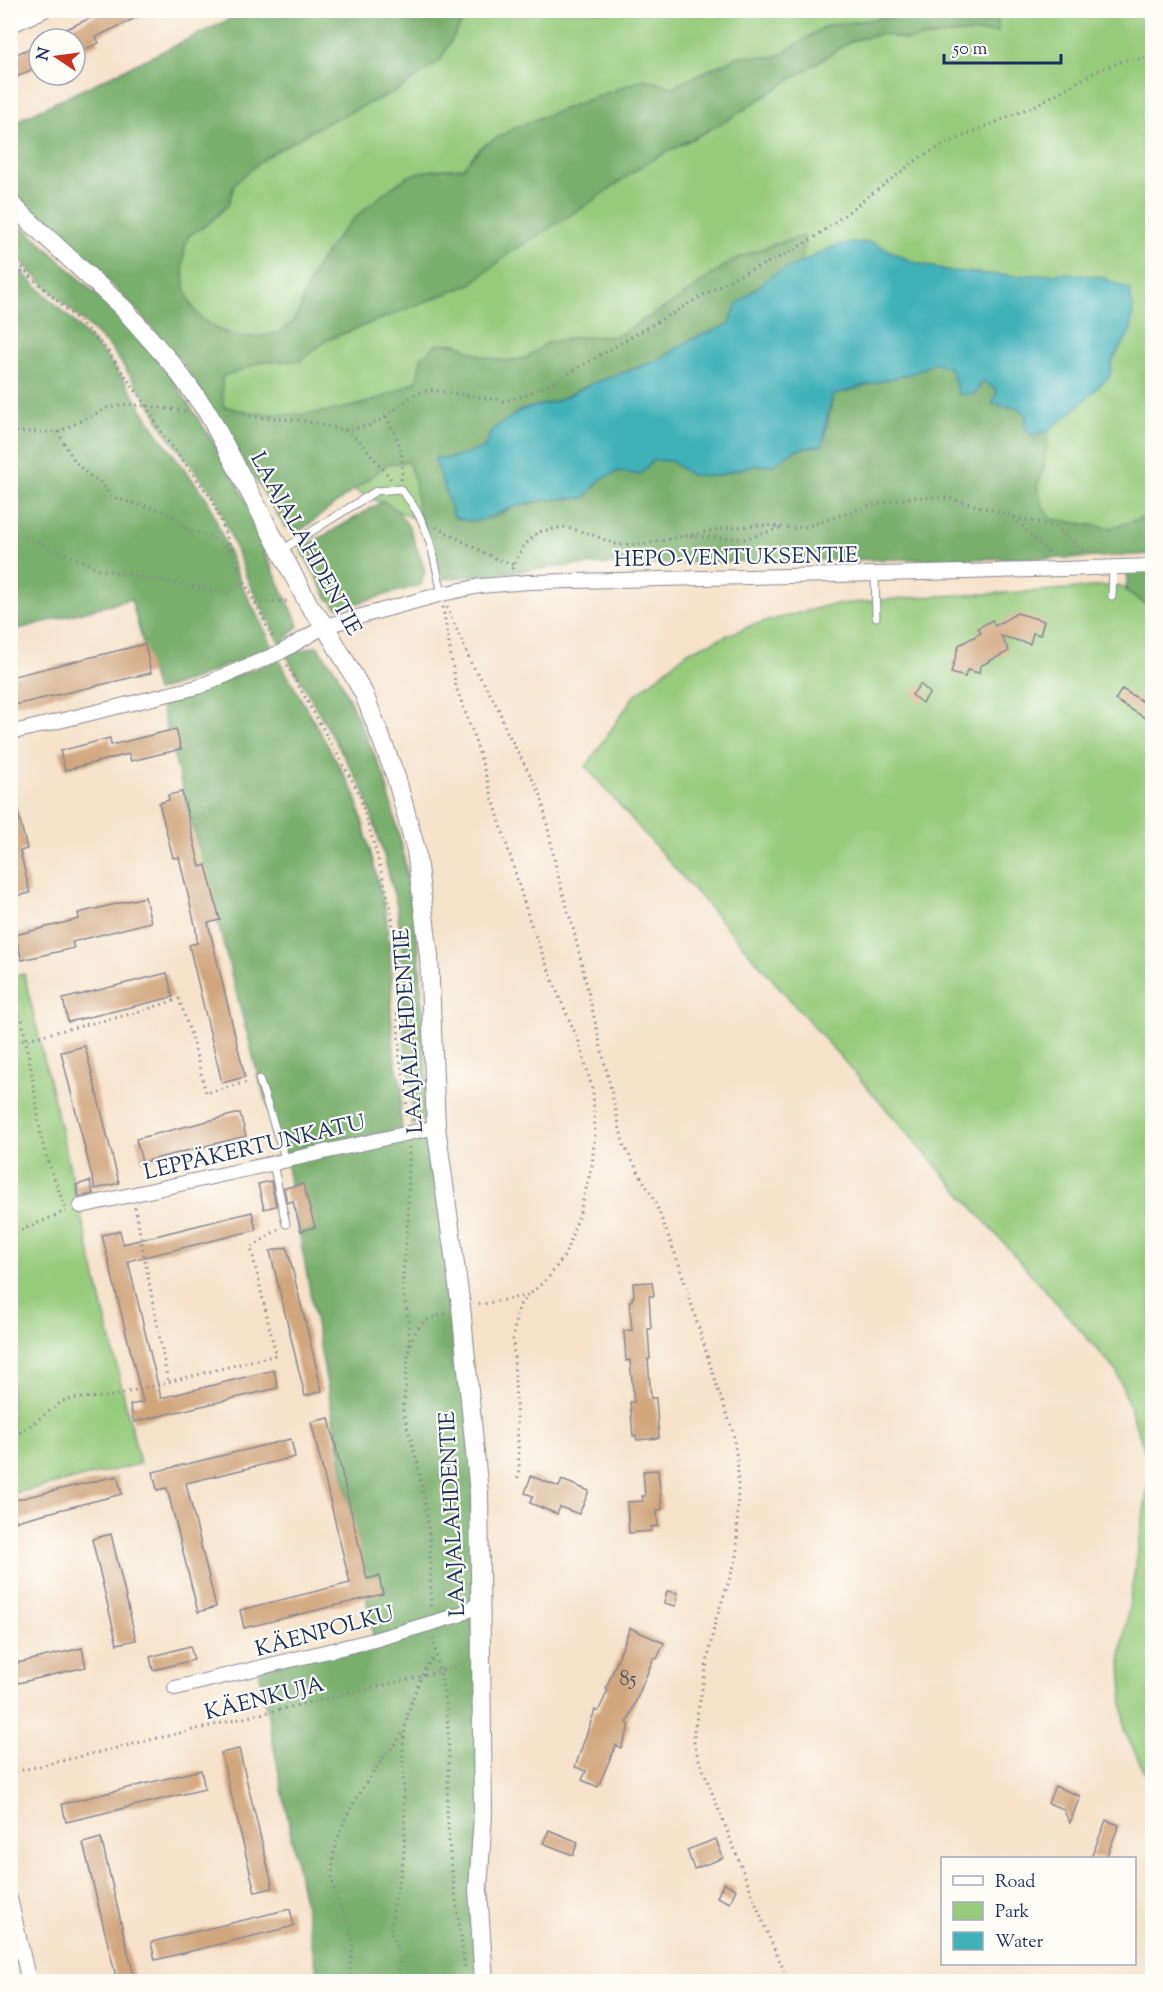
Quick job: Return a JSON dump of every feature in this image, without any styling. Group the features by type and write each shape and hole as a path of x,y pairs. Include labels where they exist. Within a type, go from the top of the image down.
{"street":[{"path":"10,26 45,10"},
{"name":"LAAJALAHDENTIE","path":"10,203 122,308 173,365 208,413 309,605 325,626 364,694 396,777 416,850 429,956 436,1127 461,1307 478,1494 483,1815 475,1980"},
{"name":"HEPO-VENTUKSENTIE","path":"10,733 198,687 280,652 325,626 480,586 645,579 1152,566"},
{"name":"LEPPÄKERTUNKATU","path":"81,1206 436,1127"},
{"name":"KÄENPOLKU","path":"175,1688 374,1640 459,1615 481,1603"},
{"path":"10,1898 29,1982"}],"lane":[{"path":"281,550 376,491 400,489 413,503 428,535 442,594"},
{"path":"1112,596 1113,567"},
{"path":"875,574 876,617"},
{"path":"259,1079 280,1163 286,1224"}],"path":[{"path":"10,432 58,432 106,408 128,404 305,421 345,430 368,426 386,417 413,396 431,390 504,401 523,396 552,383 733,278 782,256 814,238 919,158 947,143 1036,105 1097,71 1122,61 1152,57"},
{"path":"10,254 26,273 76,318 107,350 147,407 161,432 212,499 245,583 280,652 359,793 377,855 391,909 399,980 397,1010 400,1058 406,1087 410,1172 402,1287 409,1321 403,1412 417,1461 430,1542 431,1622 447,1710 449,1754 447,1810 450,1856 475,1980"},
{"path":"10,269 26,273"},
{"path":"386,417 400,444 403,468 400,489"},
{"path":"345,430 359,440 400,489"},
{"path":"58,432 81,468 103,483 111,497 166,512 190,531 211,537 234,555"},
{"path":"505,584 523,547 538,532 563,527 588,533 618,545 645,544 684,535 747,526 806,527 872,505 914,497 949,498 1057,527 1090,556"},
{"path":"418,513 447,534 502,562 514,565"},
{"path":"1012,516 1066,569"},
{"path":"684,535 744,539 782,527"},
{"path":"10,530 99,568 227,593 245,583"},
{"path":"442,594 456,687 473,733 530,922 579,1042 593,1091 595,1133 592,1166 580,1212 565,1255 548,1278 520,1305 516,1316 513,1339 518,1478"},
{"path":"442,594 471,663 487,688 506,730 541,795 557,872 624,1146 656,1204 679,1264 733,1431 738,1468 737,1557 715,1622 694,1731 694,1743 766,1932 789,1982"},
{"path":"255,603 288,601 309,605"},
{"path":"10,999 22,1020 41,1137 66,1211"},
{"path":"10,1043 135,1013 179,999 192,1035 206,1093 259,1079"},
{"path":"132,1195 168,1382"},
{"path":"10,1235 81,1206"},
{"path":"10,1440 63,1401 74,1398 108,1397 276,1355 251,1248 286,1224"},
{"path":"10,1230 16,1232"},
{"path":"409,1346 416,1329 431,1317 452,1312 461,1307 489,1304 529,1295"},
{"path":"351,1982 354,1950 352,1934 335,1899 332,1872 335,1847 357,1797 400,1738 414,1691 425,1666 436,1656"},
{"name":"KÄENKUJA","path":"10,1773 439,1672 480,1659"},
{"path":"397,1982 398,1951 391,1935 404,1848 402,1750 404,1727"}],"green space":[{"path":"247,11 473,11 466,15 439,62 398,90 322,125 266,157 235,183 228,205 208,224 188,236 183,274 187,294 195,311 213,327 239,336 253,337 279,332 289,325 301,307 314,272 330,247 347,226 378,198 409,176 422,172 463,168 481,147 518,126 644,79 672,87 739,56 776,57 826,26 910,14 913,11 998,11 998,32 961,33 906,40 882,34 851,41 726,121 646,163 590,203 511,252 471,284 327,340 300,361 262,362 222,377 223,406 261,413 301,414 359,405 417,381 421,358 437,344 457,344 481,356 505,361 526,358 547,343 576,337 617,336 674,302 733,260 804,236 802,263 771,276 730,324 690,340 659,360 591,384 557,401 521,410 491,431 485,448 450,458 435,458 454,517 492,518 514,507 551,499 585,498 600,480 619,471 639,475 654,460 671,461 691,475 716,476 750,466 773,465 795,450 823,445 833,395 913,373 935,362 983,380 997,391 993,404 1018,408 1026,415 1025,427 1032,436 1049,430 1044,466 1037,487 1043,507 1052,519 1110,528 1152,515 1152,554 1078,558 799,560 578,565 443,579 418,510 415,481 408,462 388,464 301,530 285,527 183,363 129,302 76,249 11,191 10,124"},
{"path":"440,11 1152,11 1152,527 1112,540 453,537 241,436 135,266"},
{"path":"10,214 116,313 166,369 224,459 255,518 257,537 299,625 281,645 249,583 216,498 164,430 150,404 111,348 29,270 11,248"},
{"path":"10,261 103,353 124,380 158,434 208,500 242,586 273,646 195,679 156,691 131,599 11,631"},
{"path":"384,501 398,512 409,527 425,570 421,585 339,608 328,599 301,549"},
{"path":"1152,566 1152,608 1126,591 1128,567"},
{"path":"1118,585 1152,599 1152,1787 1124,1730 1121,1656 1151,1468 1117,1372 586,767 633,697 688,652 752,625 830,605 917,597"},
{"path":"317,646 337,673 384,776 403,851 419,951 429,1118 412,1125 412,1087 406,1057 403,1009 405,977 397,906 383,852 364,791 286,655"},
{"path":"279,660 355,794 386,913 392,977 391,1011 395,1061 402,1088 400,1114 402,1129 284,1154 259,1079 160,703"},
{"path":"24,974 140,1464 11,1494 10,977"},
{"path":"436,1127 479,1494 484,1981 319,1981 259,1669 374,1640 286,1161"}],"water":[{"path":"872,242 913,262 950,271 1018,276 1066,273 1102,277 1130,290 1133,308 1131,331 1112,361 1110,376 1070,414 1049,430 1032,436 1025,427 1026,415 1018,408 993,404 997,391 983,381 975,394 959,395 951,369 935,362 913,373 833,395 823,445 795,450 773,465 750,466 716,476 691,475 671,461 654,460 639,475 619,471 600,480 585,498 533,502 480,520 472,521 454,517 435,458 450,458 485,448 491,431 521,410 557,401 591,384 659,360 690,340 730,324 736,305 771,276 840,244"}],"building":[{"path":"98,10 152,10 96,37 99,43 87,48 87,27 71,27 99,14"},
{"path":"27,49 27,72 10,80 10,57"},
{"path":"1017,613 1044,621 1040,635 1033,633 1030,644 1001,636 1009,651 980,666 979,673 967,670 965,677 951,673 959,645 981,633 978,628 992,620 995,626"},
{"path":"145,644 151,673 10,706 10,677"},
{"path":"920,684 930,693 922,703 912,695"},
{"path":"1122,689 1152,707 1152,722 1115,700"},
{"path":"176,729 181,749 131,761 129,754 65,770 60,751 110,738 111,745"},
{"path":"182,792 200,867 206,865 220,920 208,923 245,1077 222,1083 189,945 197,943 196,929 179,857 173,858 159,803 169,800 168,795"},
{"path":"15,800 27,849 20,851 30,893 10,898 10,801"},
{"path":"145,897 151,922 72,942 74,948 22,960 15,935 79,919 78,913"},
{"path":"167,973 173,997 68,1022 63,999"},
{"path":"85,1046 119,1183 95,1189 61,1052"},
{"path":"240,1113 246,1136 142,1162 136,1139"},
{"path":"90,1181 93,1194 79,1197 76,1185"},
{"path":"271,1181 276,1206 264,1209 258,1184"},
{"path":"303,1184 315,1227 301,1231 293,1201 287,1203 284,1188"},
{"path":"252,1212 256,1230 128,1261 161,1398 274,1370 278,1388 134,1422 130,1405 143,1402 102,1235 120,1231 123,1244"},
{"path":"287,1247 322,1391 305,1396 270,1251"},
{"path":"652,1282 654,1296 649,1296 651,1329 648,1329 650,1359 648,1359 651,1398 656,1398 659,1438 637,1440 636,1436 633,1436 630,1402 634,1402 630,1360 626,1361 624,1331 632,1330 629,1301 632,1301 634,1297 633,1283"},
{"path":"329,1418 367,1579 379,1576 383,1594 244,1628 240,1610 350,1583 311,1422"},
{"path":"291,1439 295,1457 186,1483 216,1607 198,1612 167,1488 157,1490 153,1472"},
{"path":"658,1470 662,1510 657,1510 658,1526 651,1527 651,1531 629,1533 627,1502 643,1501 642,1496 645,1496 643,1471"},
{"path":"117,1476 122,1494 16,1521 10,1501"},
{"path":"531,1476 559,1487 562,1480 589,1491 579,1514 560,1507 557,1514 530,1503 533,1496 525,1493"},
{"path":"111,1534 136,1640 117,1644 92,1539"},
{"path":"667,1591 678,1593 676,1606 664,1603"},
{"path":"630,1628 664,1643 657,1659 654,1657 627,1723 630,1725 621,1748 616,1745 598,1787 582,1780 586,1771 575,1767 595,1710 598,1712 608,1690 606,1689"},
{"path":"190,1646 194,1660 153,1670 150,1657"},
{"path":"82,1648 86,1667 18,1683 13,1664"},
{"path":"239,1749 273,1888 255,1892 221,1753"},
{"path":"201,1770 205,1789 66,1822 62,1804"},
{"path":"1055,1786 1080,1796 1070,1823 1063,1809 1048,1803"},
{"path":"1106,1820 1119,1825 1106,1857 1091,1857"},
{"path":"549,1830 578,1842 573,1855 543,1843"},
{"path":"101,1838 134,1977 117,1981 83,1843"},
{"path":"716,1839 723,1858 694,1869 687,1850"},
{"path":"724,1883 736,1889 730,1903 717,1897"},
{"path":"290,1909 294,1926 155,1960 151,1942"}]}
